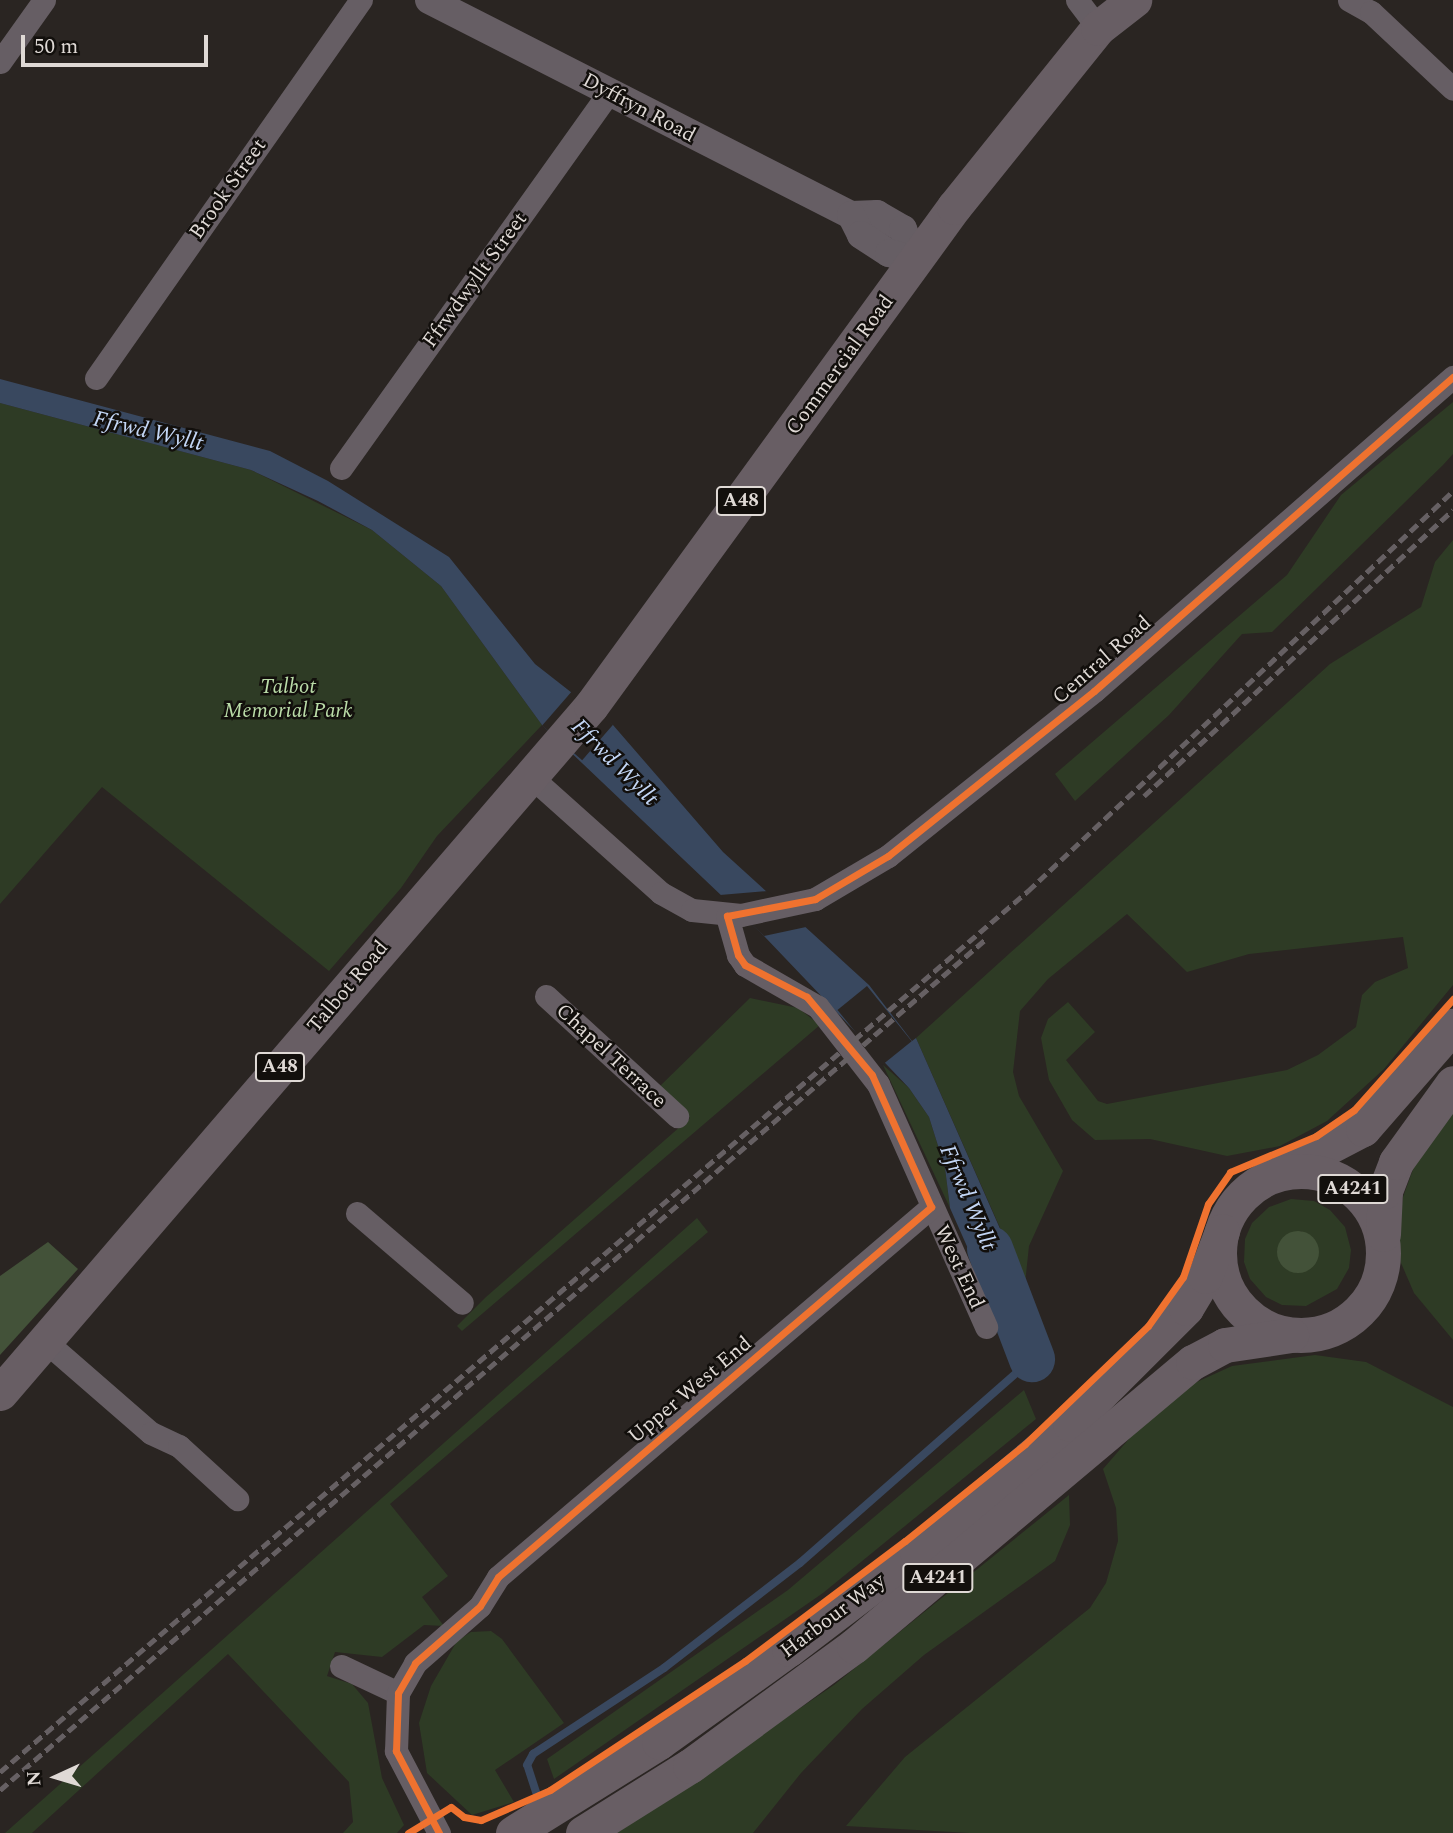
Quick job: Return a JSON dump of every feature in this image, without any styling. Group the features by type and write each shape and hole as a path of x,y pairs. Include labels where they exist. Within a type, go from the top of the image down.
{"main road":[{"name":"Commercial Road","path":"561,741 591,706 915,260 1098,28 1133,0"},
{"name":"Talbot Road","path":"0,1393 561,741"},
{"name":"A4241","path":"1453,1026 1363,1129 1271,1177 1242,1196 1222,1231 1223,1276 1234,1301 1259,1323 1291,1335 1325,1332 1362,1308 1377,1285 1383,1241 1385,1191 1395,1162 1453,1083"},
{"name":"A4241","path":"1271,1177 1306,1171 1340,1181 1370,1208 1383,1241"},
{"name":"Harbour Way","path":"513,1833 659,1742 789,1649 916,1552 1070,1424 1186,1308 1205,1276 1222,1231"},
{"name":"Harbour Way","path":"583,1833 690,1766 854,1646 982,1543 1193,1362 1225,1345 1291,1335"}],"street":[{"path":"0,62 44,0"},
{"name":"Brook Street","path":"96,378 361,0"},
{"name":"Dyffryn Road","path":"429,0 850,215 861,235 889,253 915,260"},
{"path":"1077,0 1098,28"},
{"path":"1349,0 1371,12 1453,89"},
{"name":"Ffrwdwyllt Street","path":"341,468 609,92"},
{"name":"Central Road","path":"734,915 815,899 859,875 942,815 1094,691 1453,377"},
{"path":"529,775 661,893 692,910 734,915"},
{"name":"West End","path":"734,915 738,955 745,965 807,997 872,1074 986,1327"},
{"name":"Chapel Terrace","path":"546,996 677,1116"},
{"name":"Upper West End","path":"398,1693 415,1663 480,1606 498,1577 931,1207"},
{"path":"357,1213 462,1303"},
{"path":"45,1341 150,1433 179,1447 237,1499"},
{"path":"341,1666 398,1693 395,1716 401,1768 439,1833"}],"green space":[{"path":"1453,402 1453,454 1443,465 1272,632 1242,634 1169,715 1075,801 1055,774 1287,575 1341,495"},
{"name":"Talbot Memorial Park","path":"0,403 251,470 372,530 441,586 542,725 437,836 401,888 329,971 102,787 0,904"},
{"path":"1453,540 1453,985 1384,1069 1327,1121 1280,1146 1227,1156 1150,1139 1095,1140 1072,1120 1049,1080 1041,1038 1048,1019 1068,1002 1095,1032 1066,1060 1098,1101 1107,1104 1287,1070 1318,1055 1356,1027 1362,995 1375,982 1408,968 1403,937 1249,954 1187,972 1127,914 1048,979 1020,1011 1013,1072 1019,1096 1063,1171 1029,1246 1025,1284 916,1038 1330,664 1421,607 1435,562"},
{"path":"750,998 798,1008 820,1025 462,1331 457,1326 486,1297 690,1118 660,1086"},
{"path":"883,1065 909,1088 929,1117 945,1168 950,1208"},
{"path":"1453,1109 1453,1340 1414,1293 1398,1256 1397,1238 1403,1197 1419,1153"},
{"path":"1291,1199 1314,1201 1330,1210 1345,1227 1351,1250 1349,1268 1337,1289 1306,1306 1282,1305 1266,1297 1250,1279 1244,1262 1245,1239 1252,1223 1269,1207","holes":["1301,1231 1312,1238 1318,1250 1310,1268 1297,1273 1280,1263 1277,1250"]},
{"path":"697,1218 708,1232 390,1504 448,1576 422,1597 444,1626 424,1625 382,1657 335,1652 327,1676 352,1684 368,1703 382,1778 404,1825 397,1833 343,1833 353,1822 349,1782 228,1654 32,1833 5,1833"},
{"path":"1298,1231 1313,1237 1319,1252 1313,1267 1298,1273 1283,1267 1277,1252 1283,1237"},
{"path":"48,1242 78,1269 0,1355 0,1276"},
{"path":"1315,1355 1366,1362 1453,1407 1453,1833 970,1833 846,1826 905,1757 1090,1608 1106,1583 1118,1541 1116,1508 1103,1469 1148,1417 1188,1386 1232,1366"},
{"path":"1024,1390 1036,1419 823,1593 554,1779 547,1759 788,1590"},
{"path":"1069,1495 1070,1525 1055,1561 924,1655 862,1709 801,1773 753,1833 617,1833 834,1685"},
{"path":"491,1631 502,1639 564,1723 495,1770 514,1802 472,1815 427,1773 419,1723 431,1686 457,1641 471,1632"}],"water":[{"path":"0,379 270,451 328,481 449,557 535,664 613,725 723,852 869,985 912,1041 916,1038 1031,1299 997,1314 950,1208 945,1168 929,1117 909,1088 764,936 542,725 441,586 372,530 318,501 251,470 0,403"}],"pier":[{"path":"573,690 613,725 582,760 542,725"},
{"path":"768,891 806,927 764,936 720,895"},
{"path":"867,986 912,1041 882,1065 837,1010"}],"waterway":[{"name":"Ffrwd Wyllt","path":"990,1249 1032,1359"},
{"path":"536,1792 527,1765 533,1754 664,1668 800,1563 1032,1359"}],"railway":[{"path":"0,1772 1028,891 1453,491"},
{"path":"1144,796 1453,510"},
{"path":"0,1790 986,939"}],"cycle path":[{"path":"439,1833 396,1751 398,1693 415,1663 480,1606 498,1577 931,1207 872,1075 807,997 745,965 738,955 727,916 815,899 888,856 1094,691 1453,377"},
{"path":"408,1833 451,1807 464,1817 481,1820 550,1790 745,1661 905,1541 1025,1444 1148,1326 1183,1277 1208,1204 1230,1172 1316,1136 1354,1110 1453,999"}]}
